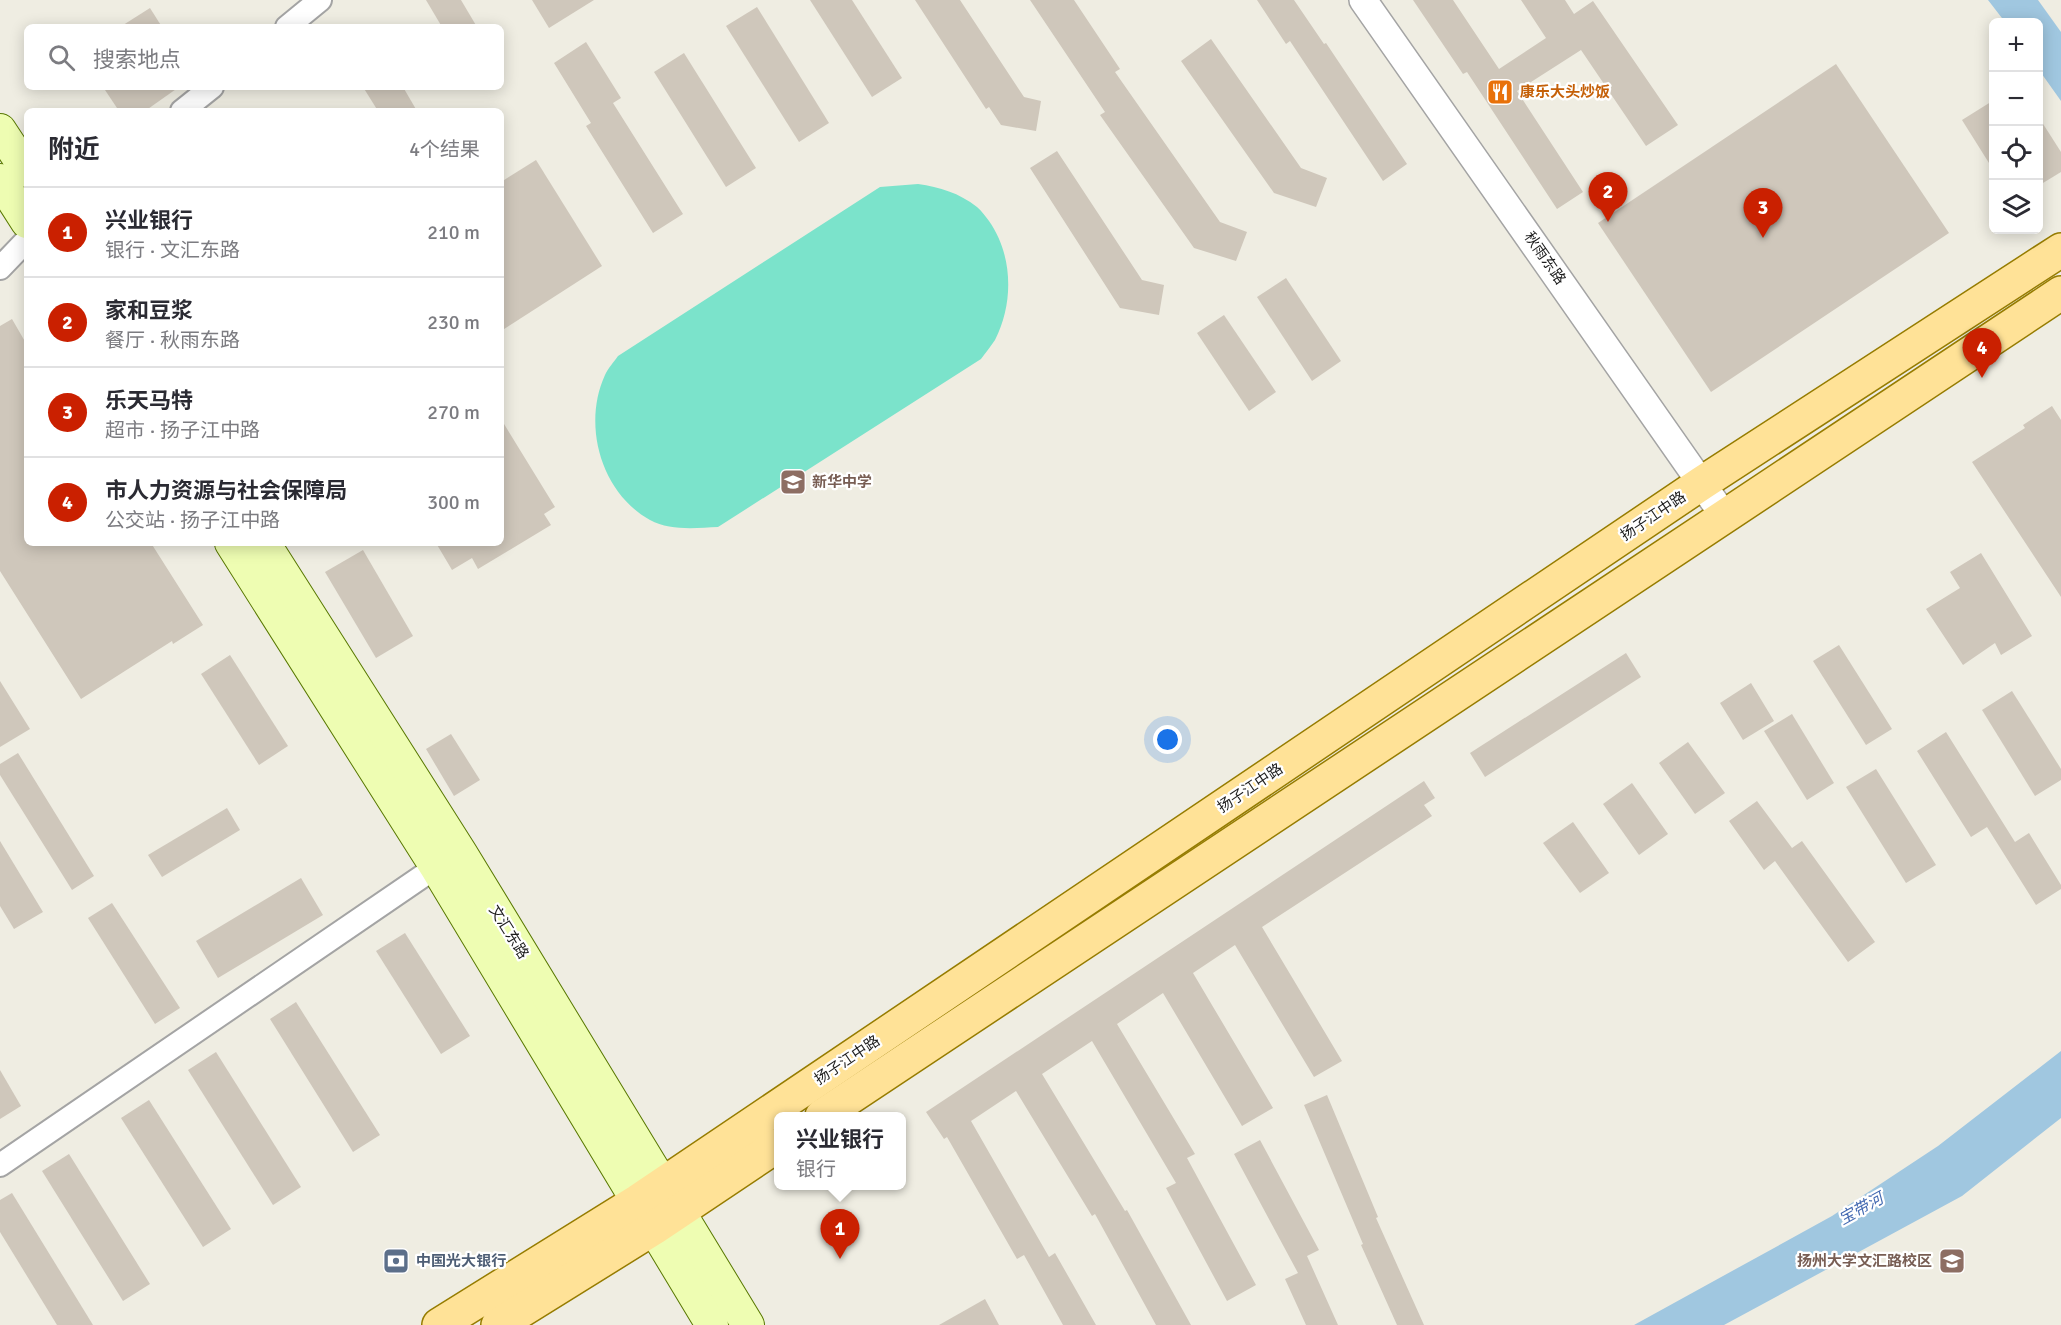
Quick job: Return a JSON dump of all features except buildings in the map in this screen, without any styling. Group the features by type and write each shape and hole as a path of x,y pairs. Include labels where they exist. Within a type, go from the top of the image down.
{"main road":[{"path":"0,130 24,166"},
{"path":"0,180 24,217"},
{"name":"扬子江中路","path":"795,1112 1702,483 2061,250"},
{"path":"828,1112 2061,293"},
{"name":"文汇东路","path":"233,546 436,867 659,1206 748,1325"},
{"name":"文汇东路","path":"266,546 467,863 659,1206 712,1325"},
{"name":"扬子江中路","path":"498,1325 659,1206 774,1126"},
{"name":"扬子江中路","path":"439,1325 659,1206 774,1147"}],"street":[{"path":"290,24 320,0"},
{"name":"秋雨东路","path":"1363,0 1725,517"},
{"path":"186,108 208,90"},
{"path":"0,268 24,243"},
{"path":"0,1165 436,867"}],"shaded area":[{"path":"918,184 949,191 977,207 989,221 1003,249 1008,279 1005,311 995,340 981,359 718,527 666,526 650,520 633,508 619,493 608,475 600,456 596,436 595,415 598,394 606,372 618,356 880,187"}],"water":[{"path":"1988,0 2038,0 2061,32 2061,101 2043,76 2043,18 2002,18"},
{"name":"宝带河","path":"2061,1051 2061,1118 1962,1196 1724,1325 1634,1325 1832,1216 1938,1146"}],"place":[{"name":"康乐大头炒饭","path":"1500,92"},
{"name":"家和豆浆","path":"1608,222"},
{"name":"乐天马特","path":"1763,238"},
{"name":"市人力资源与社会保障局","path":"1982,378"},
{"name":"新华中学","path":"793,482"},
{"name":"兴业银行","path":"840,1259"},
{"name":"中国光大银行","path":"396,1261"},
{"name":"扬州大学文汇路校区","path":"1952,1261"}]}
